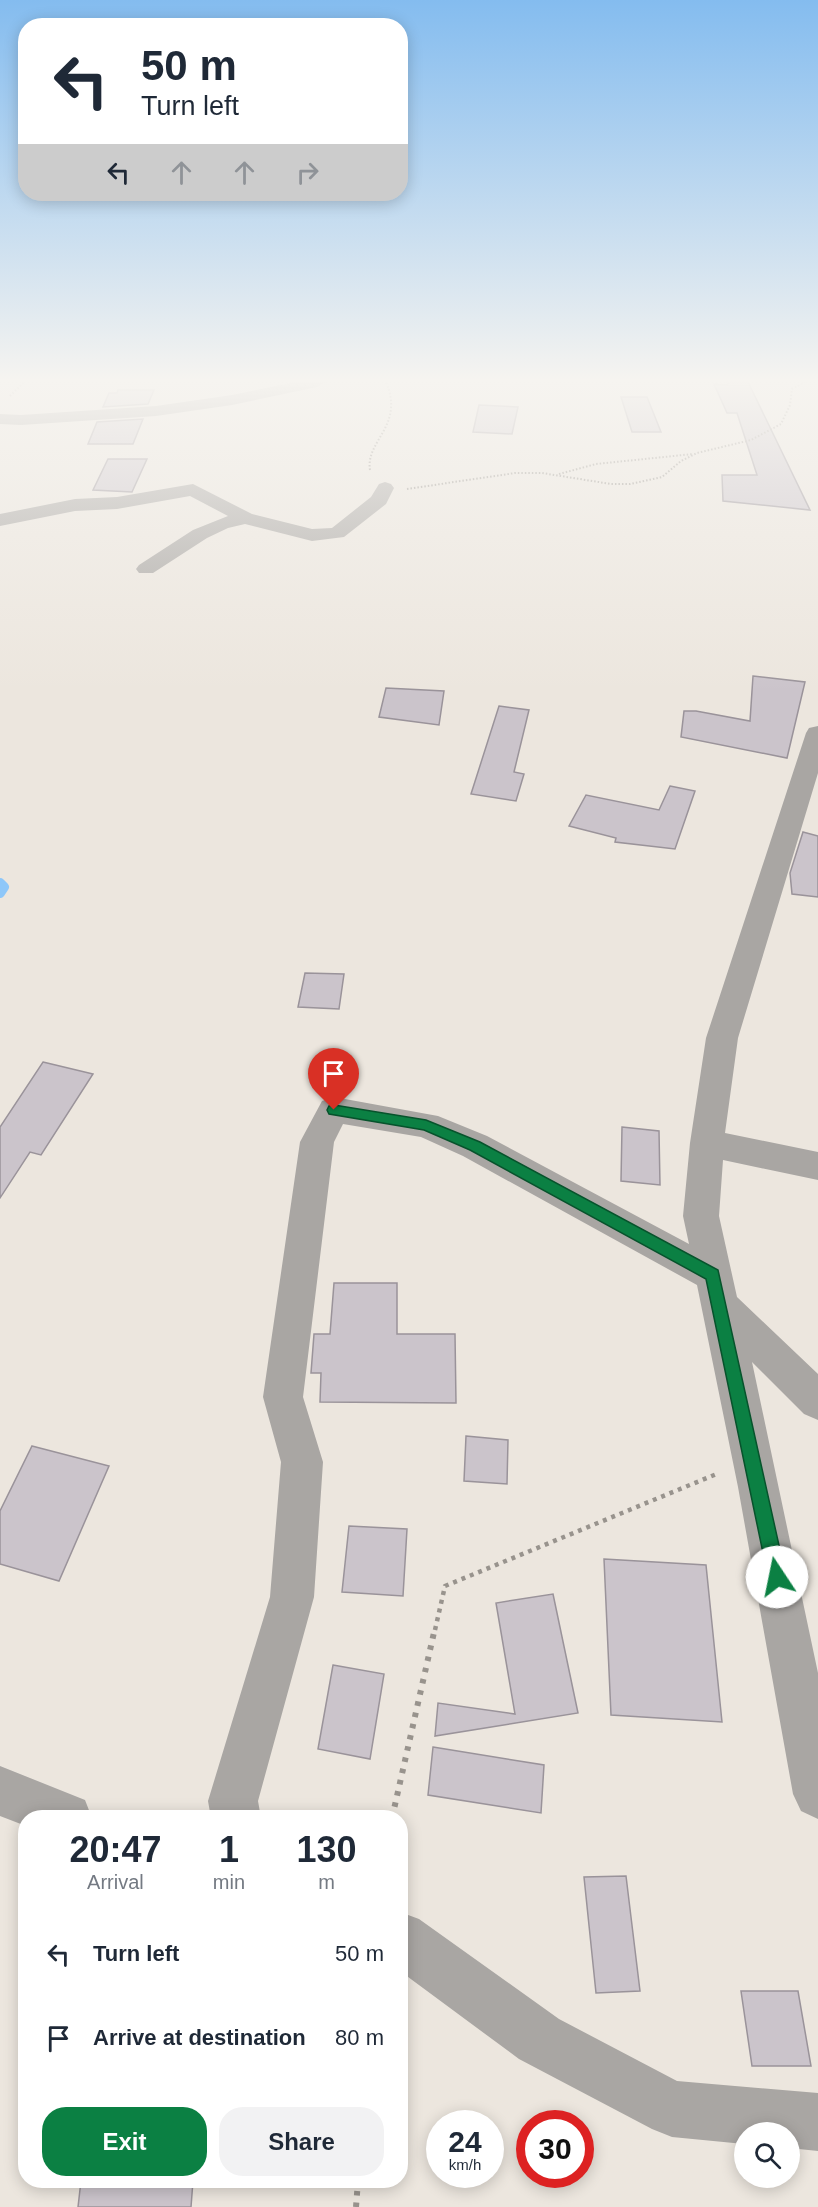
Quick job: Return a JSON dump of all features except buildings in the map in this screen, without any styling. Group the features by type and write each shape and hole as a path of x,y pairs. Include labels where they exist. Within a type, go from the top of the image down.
{"street":[{"path":"0,520 75,505 117,502 193,490 245,518 312,535 337,533 379,500 385,488"},
{"path":"146,568 200,534 221,524 245,518"},
{"path":"817,736 722,1038 701,1216 753,1460 818,1794"},
{"path":"235,1810 233,1801 292,1597 302,1462 283,1397 317,1142 334,1110 426,1125 475,1146 716,1289 818,1401"},
{"path":"708,1143 818,1166"},
{"path":"0,1791 47,1810"},
{"path":"408,1944 539,2039 672,2109 818,2122"}],"path":[{"path":"380,485 385,488 410,489 431,485"},
{"path":"394,1810 445,1586 753,1460"},
{"path":"356,2207 357,2188"}],"waterway":[{"path":"0,883 4,887 0,893"}],"route":[{"path":"334,1110 426,1125 475,1146 713,1275 777,1577"}]}
